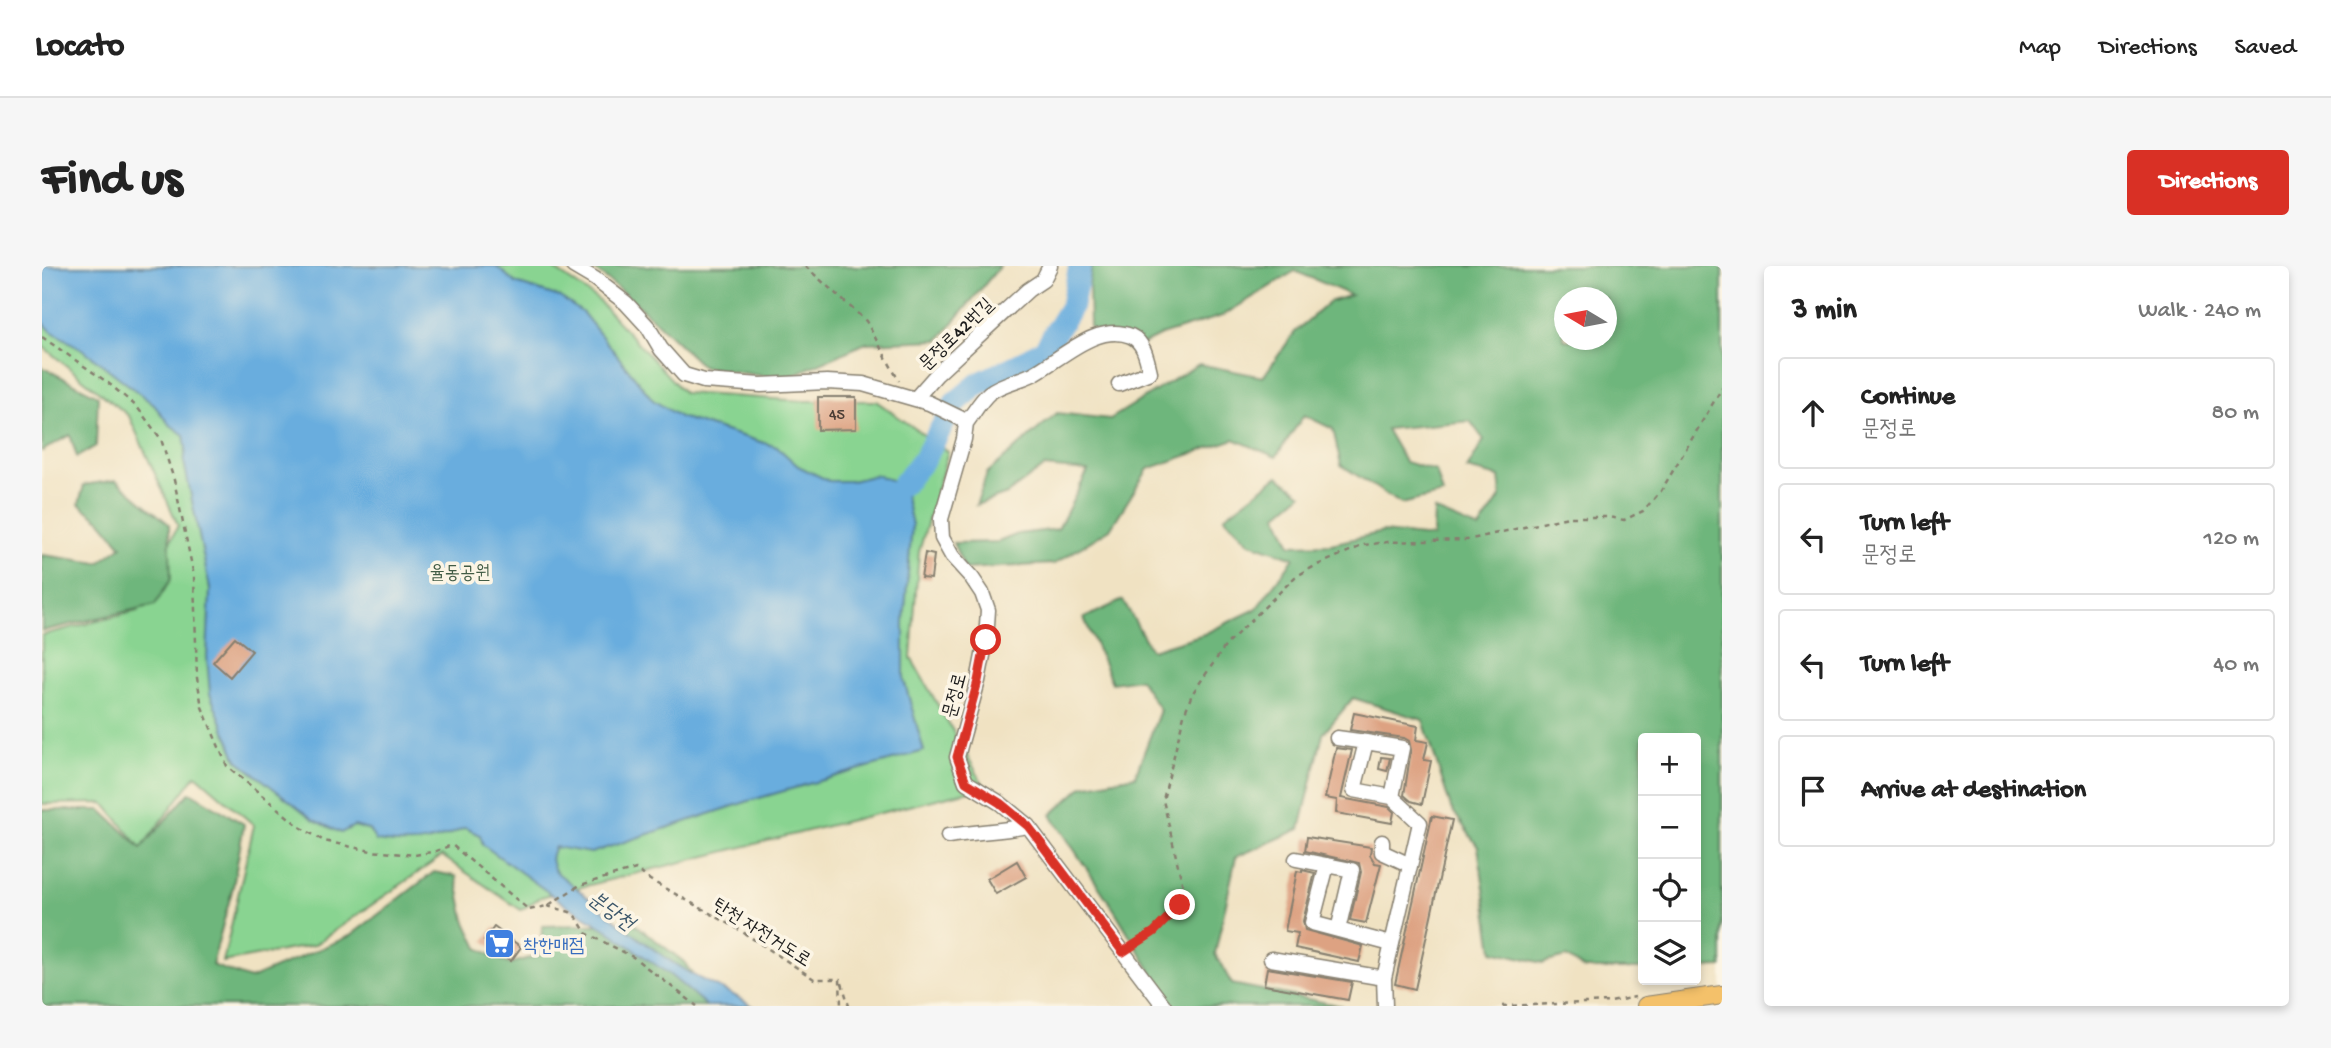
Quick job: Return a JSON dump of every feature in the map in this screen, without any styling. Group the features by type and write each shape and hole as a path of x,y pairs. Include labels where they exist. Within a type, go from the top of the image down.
{"main road":[{"path":"1641,1002 1722,995"}],"street":[{"path":"573,266 626,303 684,375 705,381 761,385 827,382 863,384 917,399 963,421 987,395 1000,386 1032,374 1094,337 1118,332 1134,337 1144,348 1150,372 1119,384"},
{"name":"문정로42번길","path":"917,399 937,374 1028,290 1043,280 1050,266"},
{"name":"문정로","path":"963,421 964,439 942,519 942,538 952,556 982,593 988,610 986,640 978,681 957,757 966,782 1000,803 1028,826 1164,1006"},
{"path":"1337,738 1402,748 1392,797"},
{"path":"1366,742 1354,790 1392,797 1420,823 1384,978 1385,1006"},
{"path":"947,836 999,832 1028,826"},
{"path":"1382,842 1382,852 1410,865"},
{"path":"1296,859 1352,870 1338,930"},
{"path":"1327,866 1312,923 1391,944"},
{"path":"1271,959 1384,978"}],"path":[{"path":"805,266 866,320 917,399"},
{"path":"42,337 107,382 137,407 161,439 174,480 194,576 197,678 202,707 227,766 300,827 324,841 415,855 452,845 529,910 547,906 570,912 586,933 633,957 697,1006"},
{"path":"1123,952 1154,932 1180,905 1183,887 1163,800 1184,715 1192,694 1226,645 1295,577 1364,545 1467,540 1568,517 1609,517 1624,520 1643,511 1661,491 1722,388"},
{"name":"탄천 자전거도로","path":"547,906 580,885 636,869 650,880 735,926 814,979 841,979"},
{"path":"841,979 841,1006"},
{"path":"841,979 849,1006"},
{"path":"1502,1006 1641,1002"}],"green space":[{"name":"율동공원","path":"42,266 550,266 598,300 684,393 804,401 876,401 948,452 919,552 911,658 985,787 541,897 521,910 442,856 314,945 223,962 254,825 196,775 141,848 104,803 42,804 42,635 138,611 178,525 129,416 42,346"},
{"path":"590,266 1000,266 939,340 866,343 784,379 703,367 636,303"},
{"path":"1092,266 1722,266 1722,967 1701,968 1701,733 1638,733 1638,969 1584,969 1566,957 1543,963 1493,951 1478,847 1451,808 1423,720 1353,698 1323,734 1300,829 1236,857 1215,954 1232,984 1342,1006 1172,1006 1115,911 1051,815 1083,786 1135,776 1160,710 1140,679 1112,683 1084,618 1123,600 1151,650 1204,634 1256,609 1294,558 1250,543 1224,517 1278,476 1302,494 1277,515 1291,545 1331,544 1383,532 1433,537 1434,510 1479,529 1501,496 1499,477 1467,469 1484,440 1470,421 1386,429 1405,462 1436,471 1443,494 1401,504 1341,465 1333,429 1304,415 1276,457 1234,439 1148,469 1110,529 1054,564 965,569 953,543 998,542 1018,534 1058,529 1088,471 1044,467 1007,494 976,505 987,473 1057,413 1110,419 1199,364 1263,377 1295,332 1329,302 1351,295 1295,271 1222,316 1161,335 1131,350 1090,327 1089,285"},
{"path":"42,367 98,396 96,446 77,457 70,435 42,451"},
{"path":"116,480 169,524 171,579 155,605 42,631 42,555 99,563 122,546 101,521 79,504 84,485"},
{"path":"190,792 244,824 233,887 212,965 250,979 350,936 434,872 456,876 465,920 478,948 509,964 541,955 542,926 635,924 684,962 714,1006 42,1006 42,810 101,810 141,848"}],"water":[{"name":"율동공원","path":"42,266 496,266 516,283 560,297 583,313 653,400 680,417 777,447 798,466 829,481 851,481 876,475 903,484 912,525 904,622 904,680 924,751 749,801 591,853 555,847 552,854 556,872 636,936 686,971 752,1006 707,1006 670,975 483,845 480,835 465,828 432,840 401,843 376,841 369,830 354,826 341,833 314,820 237,760 210,694 207,657 210,589 184,462 184,435 169,424 154,405 85,351 51,331 42,321"}],"building":[{"path":"818,397 856,397 856,429 818,430"},
{"path":"925,553 934,555 931,579 921,578"},
{"path":"235,637 252,651 230,677 213,662"},
{"path":"1354,713 1418,726 1416,740 1428,742 1424,760 1431,761 1422,804 1411,801 1404,795 1411,750 1409,741 1350,730"},
{"path":"1336,748 1352,750 1341,798 1389,807 1394,812 1392,823 1336,813 1337,800 1325,798"},
{"path":"1381,757 1390,758 1387,771 1379,769"},
{"path":"1432,816 1452,820 1415,989 1395,984"},
{"path":"1307,837 1371,847 1370,855 1375,863 1381,864 1366,923 1350,920 1361,872 1359,863 1305,851"},
{"path":"1017,861 1026,877 996,894 987,879"},
{"path":"1297,871 1315,873 1303,921 1305,930 1363,946 1359,962 1295,948 1298,933 1285,931"},
{"path":"494,927 521,947 511,961 484,941"},
{"path":"1267,968 1352,982 1348,1000 1264,985"}],"waterway":[{"path":"903,484 924,459 955,403 978,384 1045,349 1072,305 1080,266"}],"place":[{"name":"착한매점","path":"500,944"}],"route":[{"path":"986,640 957,757 966,782 1000,803 1028,826 1123,952 1154,932 1180,905"}],"water label":[{"name":"분당천","path":"612,910"}]}
